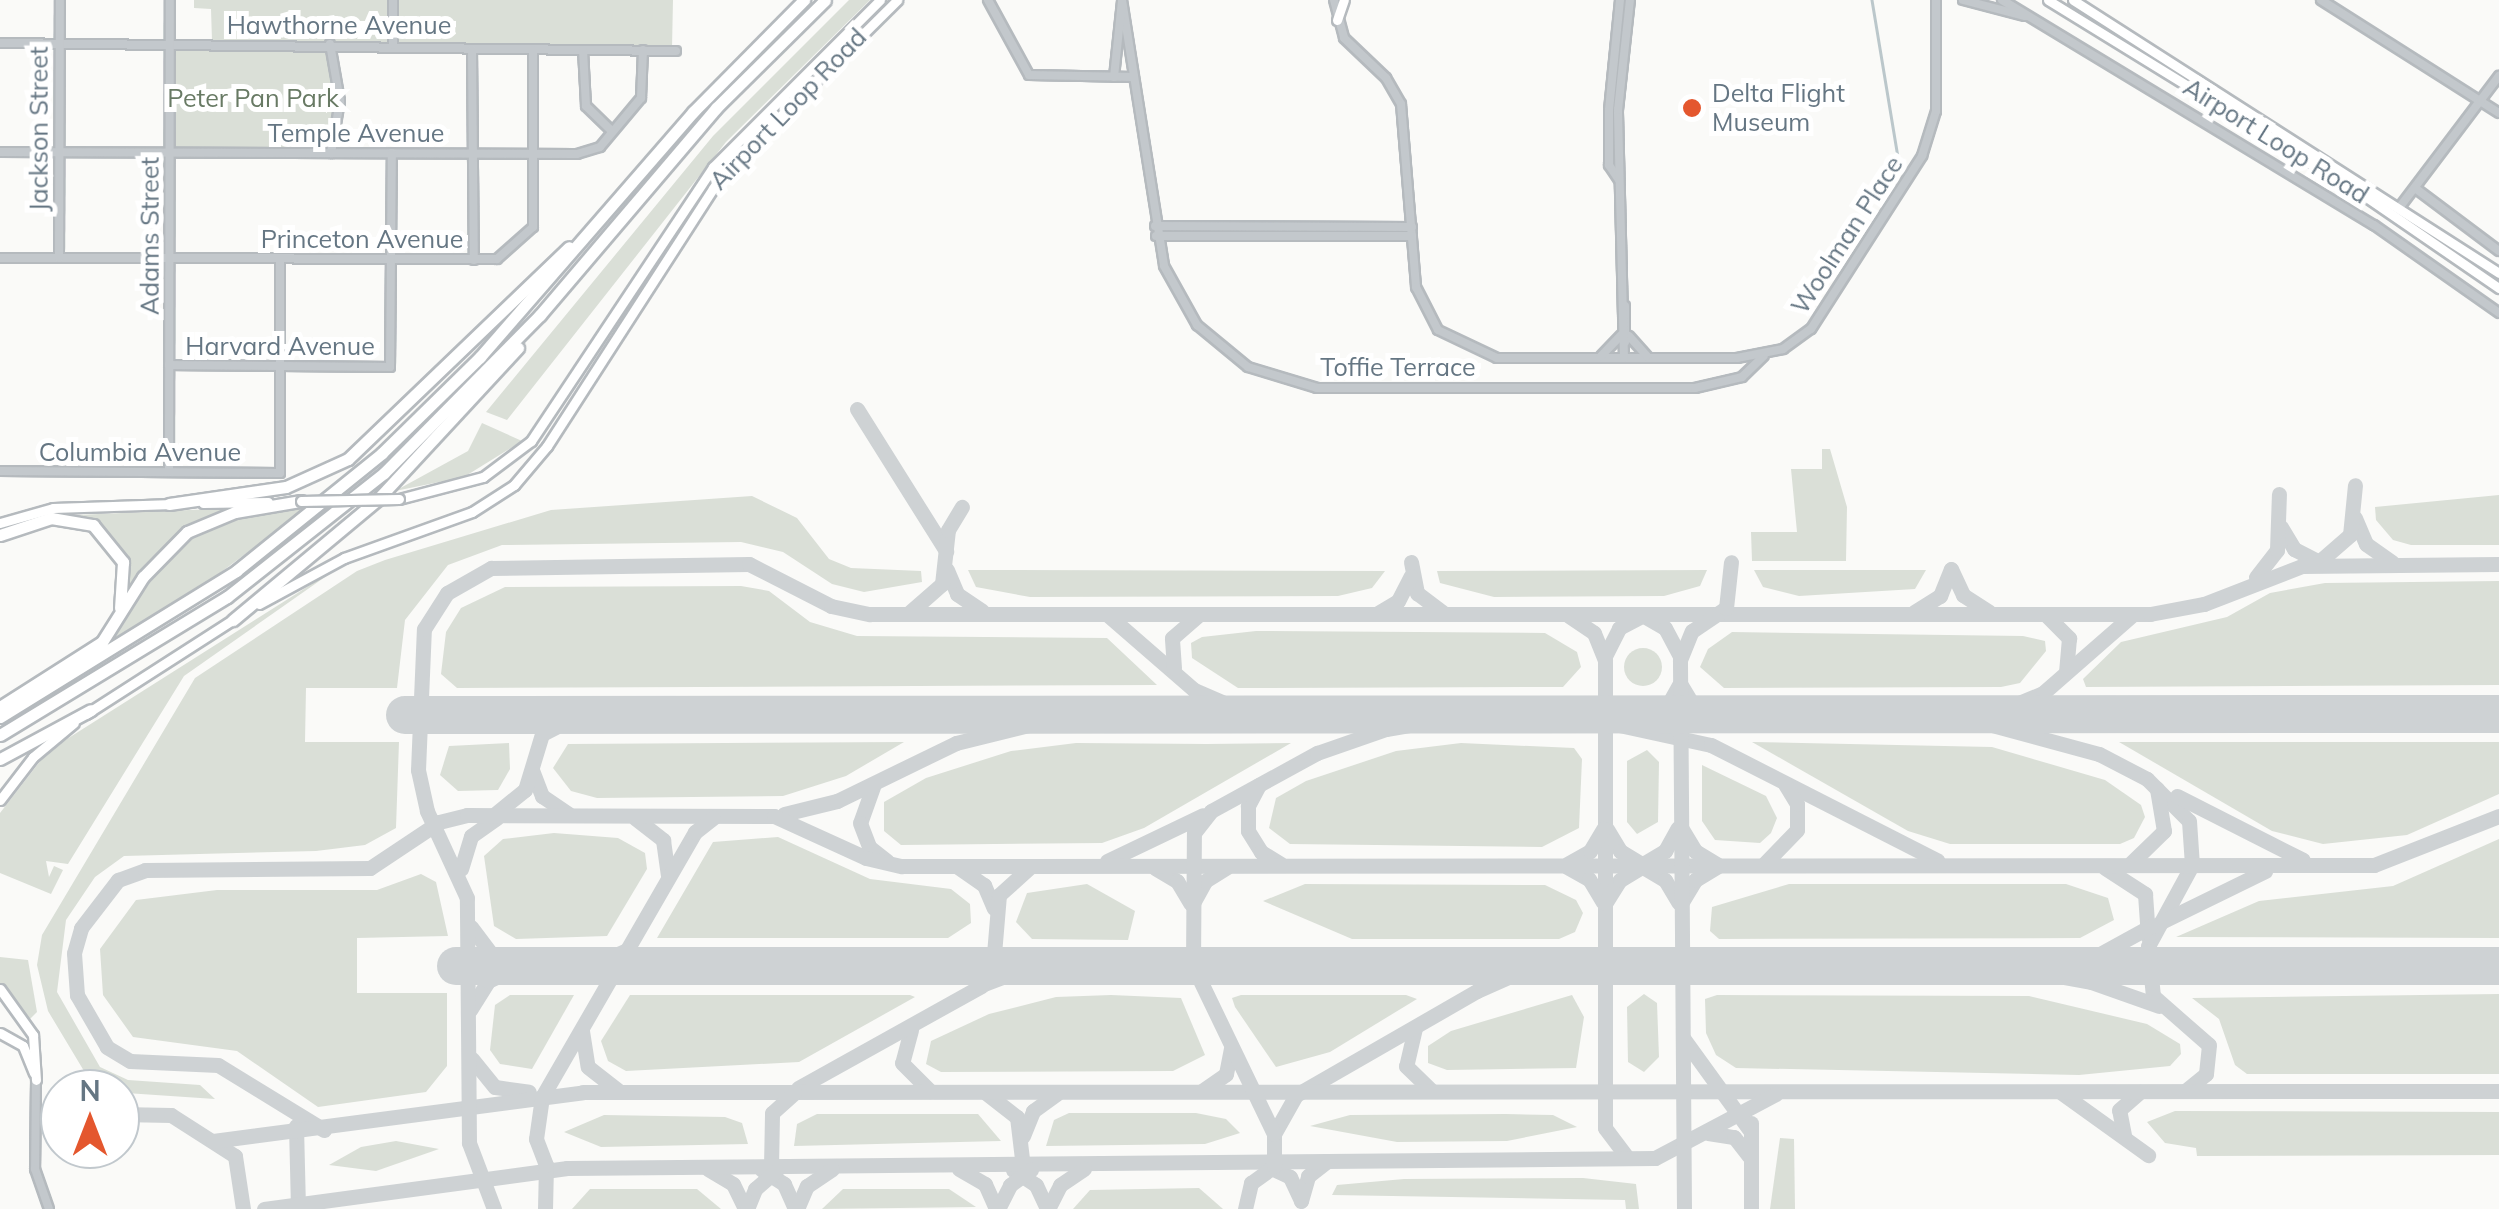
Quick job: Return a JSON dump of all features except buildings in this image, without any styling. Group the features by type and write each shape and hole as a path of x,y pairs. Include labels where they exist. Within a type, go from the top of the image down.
{"highway":[{"path":"766,36 792,0"},
{"path":"0,717 186,605 332,497 469,368 766,36 804,0"},
{"path":"0,735 188,623 290,550 418,442 540,316 773,48 828,0"},
{"path":"169,504 286,487 348,460 584,236"},
{"path":"233,620 378,500 495,378 540,316"},
{"path":"0,706 112,632 143,577 187,532 234,512 300,501"},
{"path":"0,535 68,518 93,526 119,552 123,601 75,660"},
{"path":"0,759 91,710"}],"main road":[{"name":"Airport Loop Road","path":"681,221 724,153 880,0"},
{"name":"Airport Loop Road","path":"681,221 737,156 897,0"},
{"path":"1337,20 1344,0"},
{"name":"Airport Loop Road","path":"2048,0 2394,214 2499,288"},
{"name":"Airport Loop Road","path":"2073,0 2402,205 2499,273"},
{"path":"0,523 52,508 399,499 483,477 531,441 681,221"},
{"path":"0,800 33,757 91,710 233,620 327,566 454,520 514,484 547,446 681,221"},
{"path":"0,989 33,1035 36,1080"},
{"path":"0,1034 23,1046 36,1080"}],"street":[{"name":"Jackson Street","path":"59,258 60,0"},
{"name":"Adams Street","path":"169,472 170,0"},
{"path":"392,45 393,0"},
{"path":"988,0 1026,74 1134,78"},
{"path":"1334,0 1337,20"},
{"path":"1620,0 1609,146 1622,184"},
{"path":"1624,358 1620,70 1630,0"},
{"name":"Woolman Place","path":"1337,20 1350,46 1393,87 1404,121 1418,297 1449,339 1486,356 1764,356 1811,329 1925,150 1936,111 1936,0"},
{"path":"1936,14 1944,0"},
{"path":"1962,0 2035,17"},
{"path":"1976,0 1994,0"},
{"path":"2002,0 2390,235 2499,313"},
{"path":"2321,0 2499,113"},
{"path":"1114,77 1122,1"},
{"name":"Toffie Terrace","path":"1122,1 1156,231 1170,280 1207,335 1248,367 1302,386 1704,388 1742,377 1764,356"},
{"name":"Hawthorne Avenue","path":"0,43 676,51"},
{"path":"330,44 340,101 330,153"},
{"path":"472,50 474,260"},
{"name":"Princeton Avenue","path":"0,258 474,260 504,256 532,227 533,50"},
{"path":"583,50 586,106 612,131"},
{"name":"Temple Avenue","path":"0,152 587,152 612,131 640,98 643,50"},
{"path":"2394,214 2499,76"},
{"path":"391,260 392,154"},
{"path":"2415,188 2499,251"},
{"path":"1156,231 1412,232"},
{"path":"280,259 280,366"},
{"name":"Harvard Avenue","path":"170,365 390,366 391,260"},
{"path":"1598,358 1625,338"},
{"path":"1625,338 1650,358"},
{"name":"Columbia Avenue","path":"0,470 280,472 280,366"},
{"path":"36,1080 36,1181 46,1206"}],"green space":[{"path":"194,0 673,0 672,48 212,41 211,9 194,8"},
{"path":"849,0 870,0 726,142 507,420 486,412 713,136"},
{"name":"Peter Pan Park","path":"168,43 338,46 336,157 166,154"},
{"path":"482,423 522,441 464,477 395,491 468,451"},
{"path":"1822,449 1830,449 1847,507 1846,561 1752,561 1751,532 1797,532 1791,469 1822,469"},
{"path":"2499,495 2499,545 2411,545 2393,540 2376,520 2375,507"},
{"path":"752,496 797,518 829,559 851,568 921,571 922,582 864,592 832,584 783,552 741,542 502,545 448,565 405,620 397,688 306,688 305,742 399,742 396,828 365,845 316,851 124,856 95,877 66,920 57,992 104,1069 83,1069 48,1011 37,965 42,935 195,678 357,571 551,510"},
{"path":"308,507 197,590 101,650 157,566 191,536 271,508"},
{"path":"235,508 208,519 127,597 122,551 105,529 76,515"},
{"path":"345,563 184,676 68,864 46,861 49,877 54,866 63,870 51,894 0,873 0,813 48,751"},
{"path":"968,570 1385,571 1372,588 1338,596 1030,597 976,587"},
{"path":"1707,570 1700,586 1664,596 1494,597 1440,583 1437,571"},
{"path":"1754,570 1926,570 1915,589 1799,596 1763,587"},
{"path":"2499,581 2499,685 2086,687 2083,679 2121,642 2227,617 2270,593 2325,583"},
{"path":"741,586 769,591 810,622 857,636 1107,638 1157,685 457,688 441,674 446,632 461,608 505,587"},
{"path":"1256,631 1545,633 1577,652 1581,667 1563,687 1238,688 1192,658 1191,643 1202,637"},
{"path":"1732,632 2023,636 2045,641 2046,651 2020,683 2001,687 1724,688 1700,667 1708,649"},
{"path":"1643,648 1656,654 1662,667 1656,680 1643,686 1630,680 1624,667 1630,654"},
{"path":"904,742 846,776 783,796 597,798 571,791 553,768 568,744"},
{"path":"1752,742 1992,747 2105,780 2141,805 2145,817 2134,838 2120,844 1950,844 1908,831"},
{"path":"2119,742 2499,742 2499,794 2407,835 2323,844 2272,831"},
{"path":"509,743 510,769 498,790 458,791 440,775 449,746"},
{"path":"1076,743 1291,743 1144,828 1102,843 901,845 884,831 884,802 926,778 1011,751"},
{"path":"1461,743 1574,748 1582,759 1579,828 1542,847 1290,844 1269,828 1276,798 1306,781 1396,751"},
{"path":"1647,750 1659,762 1658,822 1637,834 1627,822 1627,761"},
{"path":"1702,765 1766,796 1777,818 1771,833 1760,843 1715,840 1702,821"},
{"path":"554,833 618,838 645,853 647,869 607,936 516,939 494,926 484,856 503,839"},
{"path":"778,837 870,879 951,889 970,904 971,923 948,938 657,938 713,842"},
{"path":"2499,839 2499,938 2176,937 2259,901 2393,886"},
{"path":"421,874 436,882 448,936 357,938 357,993 447,993 447,1066 426,1092 318,1107 237,1051 133,1037 103,995 100,949 136,900 217,890 377,890"},
{"path":"1087,884 1135,911 1128,940 1032,939 1016,922 1027,893"},
{"path":"1305,884 1545,885 1576,900 1583,913 1575,932 1559,939 1352,939 1263,901"},
{"path":"1789,884 2066,884 2108,898 2114,920 2080,938 1719,939 1710,931 1712,907"},
{"path":"0,957 28,960 37,1012 30,1019 0,984"},
{"path":"1644,994 1657,1003 1659,1057 1644,1072 1628,1062 1627,1007"},
{"path":"2499,994 2499,1074 2247,1074 2235,1065 2219,1019 2192,998"},
{"path":"510,995 574,995 532,1069 500,1064 490,1050 495,1005"},
{"path":"630,995 915,997 799,1062 626,1071 608,1061 601,1041"},
{"path":"1406,995 1417,999 1330,1052 1276,1067 1235,1007 1232,998"},
{"path":"1572,995 1584,1017 1576,1068 1447,1070 1428,1063 1428,1046 1451,1031"},
{"path":"1717,995 2029,996 2147,1024 2180,1044 2181,1054 2170,1066 2079,1075 1736,1068 1716,1055 1706,1033 1705,999"},
{"path":"1056,997 1181,998 1205,1055 1173,1071 941,1072 926,1064 931,1041 989,1014"},
{"path":"140,1081 200,1085 215,1099 140,1094"},
{"path":"2175,1111 2499,1112 2499,1155 2197,1156 2196,1148 2165,1143 2147,1122"},
{"path":"1069,1113 1196,1113 1226,1119 1240,1133 1205,1144 1046,1146 1054,1120"},
{"path":"817,1114 978,1114 1001,1141 794,1146 797,1124"},
{"path":"604,1115 725,1117 742,1123 748,1144 601,1147 564,1132"},
{"path":"1350,1115 1553,1115 1577,1127 1507,1141 1397,1142 1310,1126"},
{"path":"1780,1138 1794,1139 1795,1209 1770,1209"},
{"path":"396,1141 439,1149 376,1171 329,1165 361,1147"},
{"path":"1583,1178 1636,1184 1639,1209 1626,1209 1625,1200 1332,1195 1337,1185 1404,1179"},
{"path":"1199,1188 1223,1209 1073,1209 1090,1190"},
{"path":"590,1189 697,1189 721,1209 572,1209"},
{"path":"843,1189 949,1189 976,1207 822,1209"}],"waterway":[{"path":"1872,0 1898,157"}],"taxiway":[{"path":"857,409 946,551"},
{"path":"2320,561 2350,535 2355,485"},
{"path":"2256,577 2277,550 2279,494"},
{"path":"910,612 942,584 948,530 962,507"},
{"path":"2355,518 2366,544 2392,562"},
{"path":"2281,527 2294,549 2321,563"},
{"path":"1411,562 1417,593 1444,613"},
{"path":"1684,1209 1680,660 1692,631 1726,608 1731,562"},
{"path":"494,1209 469,1143 467,898 427,811 418,770 424,629 447,593 491,568 749,564 831,606 870,614 2150,614 2204,604 2302,566 2499,564"},
{"path":"1951,569 1963,595 1989,612"},
{"path":"1914,612 1940,596 1951,569"},
{"path":"947,570 957,594 982,611"},
{"path":"1378,613 1398,601 1411,576"},
{"path":"1174,668 1172,638 1198,615"},
{"path":"2046,615 2069,638 2066,670"},
{"path":"1990,715 2043,693 2132,615"},
{"path":"1109,616 1194,690 1252,715"},
{"path":"1569,616 1594,633 1605,660 1605,1128 1627,1157"},
{"path":"1605,656 1619,628 1642,616"},
{"path":"1644,616 1665,628 1680,656"},
{"path":"1647,715 1669,703 1679,685"},
{"path":"1681,685 1692,703 1714,715"},
{"path":"495,814 525,790 542,734 579,715"},
{"path":"784,814 837,801 956,743 1068,715"},
{"path":"1245,1209 1251,1183 1274,1166 1274,1134 1193,966 1194,833 1211,811 1317,753 1386,729 1467,715"},
{"path":"1573,715 1711,745 1937,860"},
{"path":"1955,715 2099,754 2147,779 2189,821 2192,865 2148,946 2153,996 2209,1045 2206,1074 2185,1091"},
{"path":"532,770 542,796 569,814"},
{"path":"874,784 860,823 869,847 887,861"},
{"path":"1765,863 1797,830 1797,804 1785,784"},
{"path":"1259,785 1248,806 1248,831 1261,852 1281,864"},
{"path":"2131,863 2164,831 2157,789"},
{"path":"2177,796 2303,860"},
{"path":"324,1130 218,1065 130,1061 107,1047 77,995 74,953 81,928 118,880 145,870 370,868 439,822 467,815 774,816 866,858 902,866 2374,865 2499,816"},
{"path":"1107,861 1203,815"},
{"path":"461,869 471,836 497,818"},
{"path":"635,818 663,840 668,875"},
{"path":"545,1209 546,1165 536,1139 542,1097 695,832 713,818"},
{"path":"1643,864 1665,851 1678,828"},
{"path":"1567,864 1590,851 1603,829"},
{"path":"1607,829 1620,851 1642,864"},
{"path":"1682,829 1695,851 1717,864"},
{"path":"958,867 984,885 994,908"},
{"path":"1193,903 1205,881 1227,867"},
{"path":"1567,867 1589,879 1603,902"},
{"path":"1606,902 1620,880 1642,867"},
{"path":"1643,867 1665,880 1678,902"},
{"path":"1682,902 1695,880 1717,867"},
{"path":"798,1088 981,986 993,966 999,895 1029,868"},
{"path":"1155,868 1177,881 1190,903"},
{"path":"2105,868 2145,894 2148,937"},
{"path":"2161,922 2265,871"},
{"path":"2078,966 2153,925"},
{"path":"471,927 492,955 520,966"},
{"path":"591,966 624,951"},
{"path":"470,1010 488,981 520,966"},
{"path":"984,984 1031,966"},
{"path":"1274,1134 1296,1095 1477,991 1515,974 1569,966"},
{"path":"2003,966 2091,982 2159,1006"},
{"path":"1415,1028 1406,1066 1431,1090"},
{"path":"911,1030 902,1063 930,1091"},
{"path":"582,1031 588,1067 619,1091"},
{"path":"1683,1038 1751,1132"},
{"path":"1202,1091 1226,1074 1231,1048"},
{"path":"472,1059 495,1087 529,1092"},
{"path":"213,1141 583,1092 2499,1091"},
{"path":"2124,1135 2119,1110 2140,1092"},
{"path":"771,1167 772,1113 794,1093"},
{"path":"986,1093 1017,1117 1023,1167"},
{"path":"1023,1136 1033,1111 1056,1094"},
{"path":"264,1209 567,1168 1655,1158 1776,1094"},
{"path":"2063,1094 2148,1155"},
{"path":"140,1114 171,1115 235,1156 243,1209"},
{"path":"1751,1123 1751,1209"},
{"path":"296,1126 298,1209"},
{"path":"1708,1133 1734,1137 1749,1156"},
{"path":"1269,1167 1290,1177 1301,1201 1308,1176 1327,1161"},
{"path":"708,1169 733,1184 745,1209"},
{"path":"797,1209 807,1186 832,1169"},
{"path":"959,1169 985,1184 996,1209"},
{"path":"1048,1209 1060,1185 1084,1169"},
{"path":"762,1170 784,1184 795,1209"},
{"path":"1013,1170 1036,1185 1047,1209"},
{"path":"998,1209 1010,1185 1031,1170"},
{"path":"747,1209 755,1189 776,1171"}],"runway":[{"path":"405,715 2499,714"},
{"path":"456,966 2499,966"}],"place":[{"name":"Delta Flight Museum","path":"1692,108"}]}
